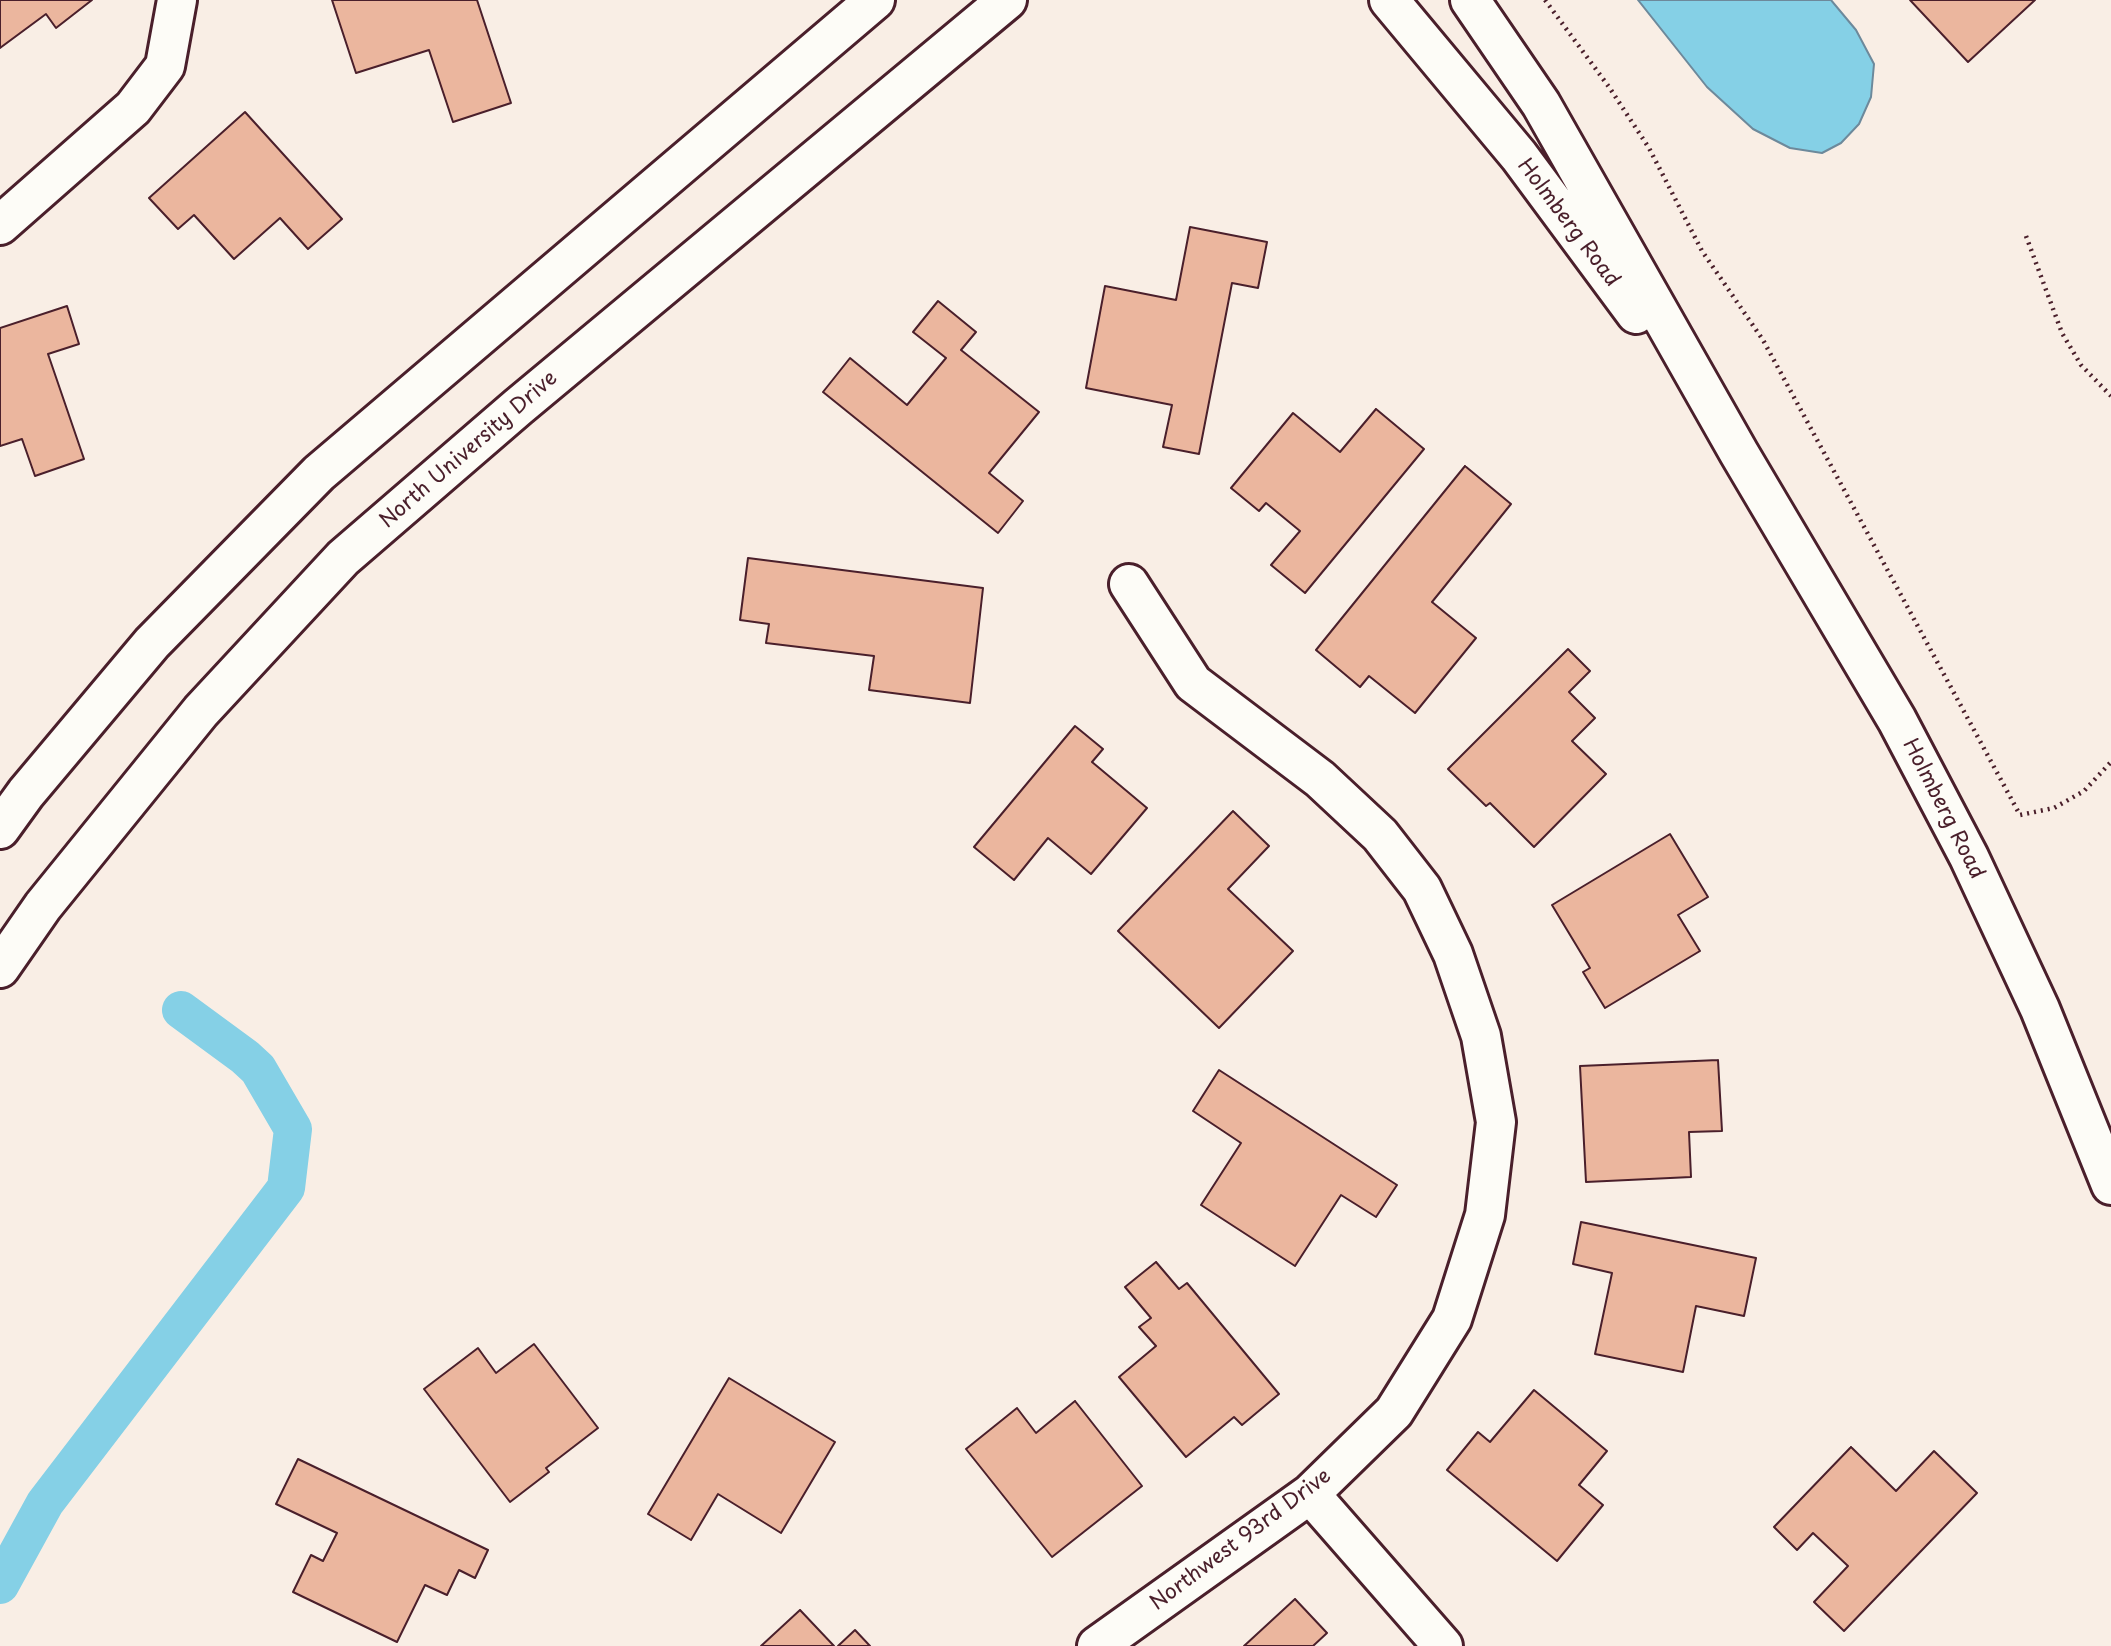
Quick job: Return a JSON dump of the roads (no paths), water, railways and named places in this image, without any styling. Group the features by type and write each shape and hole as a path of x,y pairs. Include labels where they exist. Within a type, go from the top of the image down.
{"street":[{"path":"0,225 133,108 165,66 177,0"},
{"path":"0,830 26,793 152,643 319,473 874,0"},
{"name":"North University Drive","path":"0,968 43,906 201,711 343,558 518,407 1007,0"},
{"name":"Holmberg Road","path":"1389,0 1519,156 1739,453"},
{"name":"Holmberg Road","path":"1470,0 1541,104 1739,453 1897,720 1969,857 2040,1009 2111,1185"},
{"name":"Northwest 93rd Drive","path":"1097,1646 1310,1494 1394,1412 1452,1320 1485,1215 1496,1122 1481,1036 1453,954 1422,889 1380,835 1320,779 1193,684 1129,584"},
{"path":"1310,1494 1443,1646"}],"water":[{"path":"1638,0 1831,0 1856,30 1874,64 1871,97 1859,124 1841,143 1822,153 1790,148 1753,129 1707,87"}],"waterway":[{"path":"0,1585 45,1503 286,1188 293,1129 258,1069 181,1010"}]}
